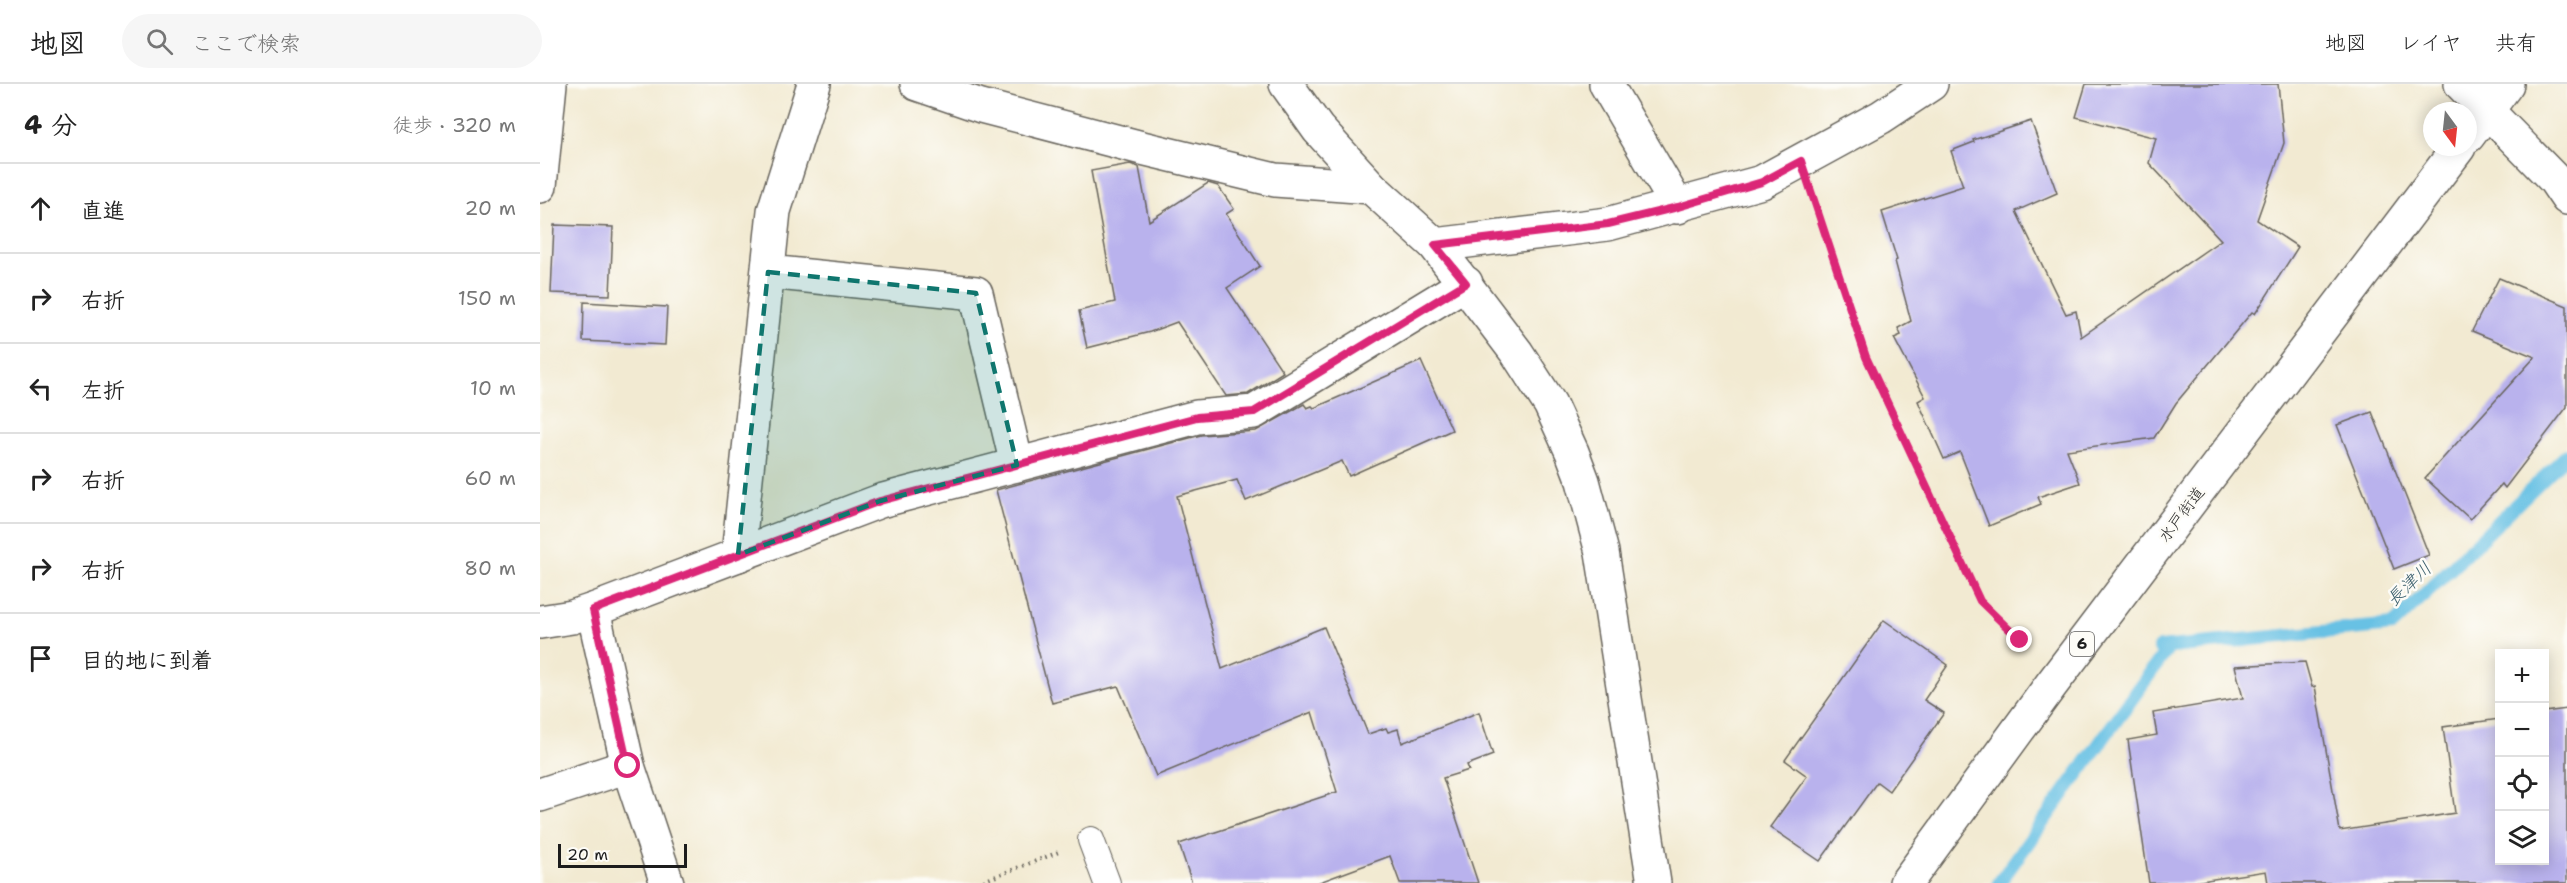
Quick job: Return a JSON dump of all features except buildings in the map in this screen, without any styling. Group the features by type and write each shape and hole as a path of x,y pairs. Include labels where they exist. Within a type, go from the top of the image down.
{"main road":[{"path":"540,186 550,84"},
{"path":"738,555 774,211 814,84"},
{"path":"916,84 1004,112 1275,180 1371,187"},
{"path":"1286,84 1318,129 1371,187 1435,245 1466,283 1550,404 1572,452 1602,552 1654,883"},
{"path":"1606,84 1678,207"},
{"path":"1435,245 1608,224 1678,207 1762,182 1881,117 1931,84"},
{"path":"2461,84 2554,179 2567,198"},
{"path":"2477,123 2506,84"},
{"name":"水戸街道","path":"1906,883 2051,685 2452,156"},
{"path":"768,272 976,293 1017,465"},
{"path":"540,622 572,617 593,610 880,501 1197,417 1254,412 1466,283"},
{"path":"593,610 628,766 667,883"},
{"path":"540,795 628,766"}],"lane":[{"path":"1091,840 1107,883"}],"path":[{"path":"1801,161 1866,357 1980,601 2020,640"},
{"path":"978,883 1091,840"}],"highlighted area":[{"path":"768,272 976,293 1017,465 880,501 738,555"}],"waterway":[{"name":"長津川","path":"2160,648 2393,625 2567,455"},
{"path":"1999,883 2169,647"}],"route":[{"path":"628,766 593,610 880,501 1197,417 1254,412 1466,283 1435,245 1608,224 1678,207 1762,182 1801,161 1866,357 1980,601 2020,640"}]}
